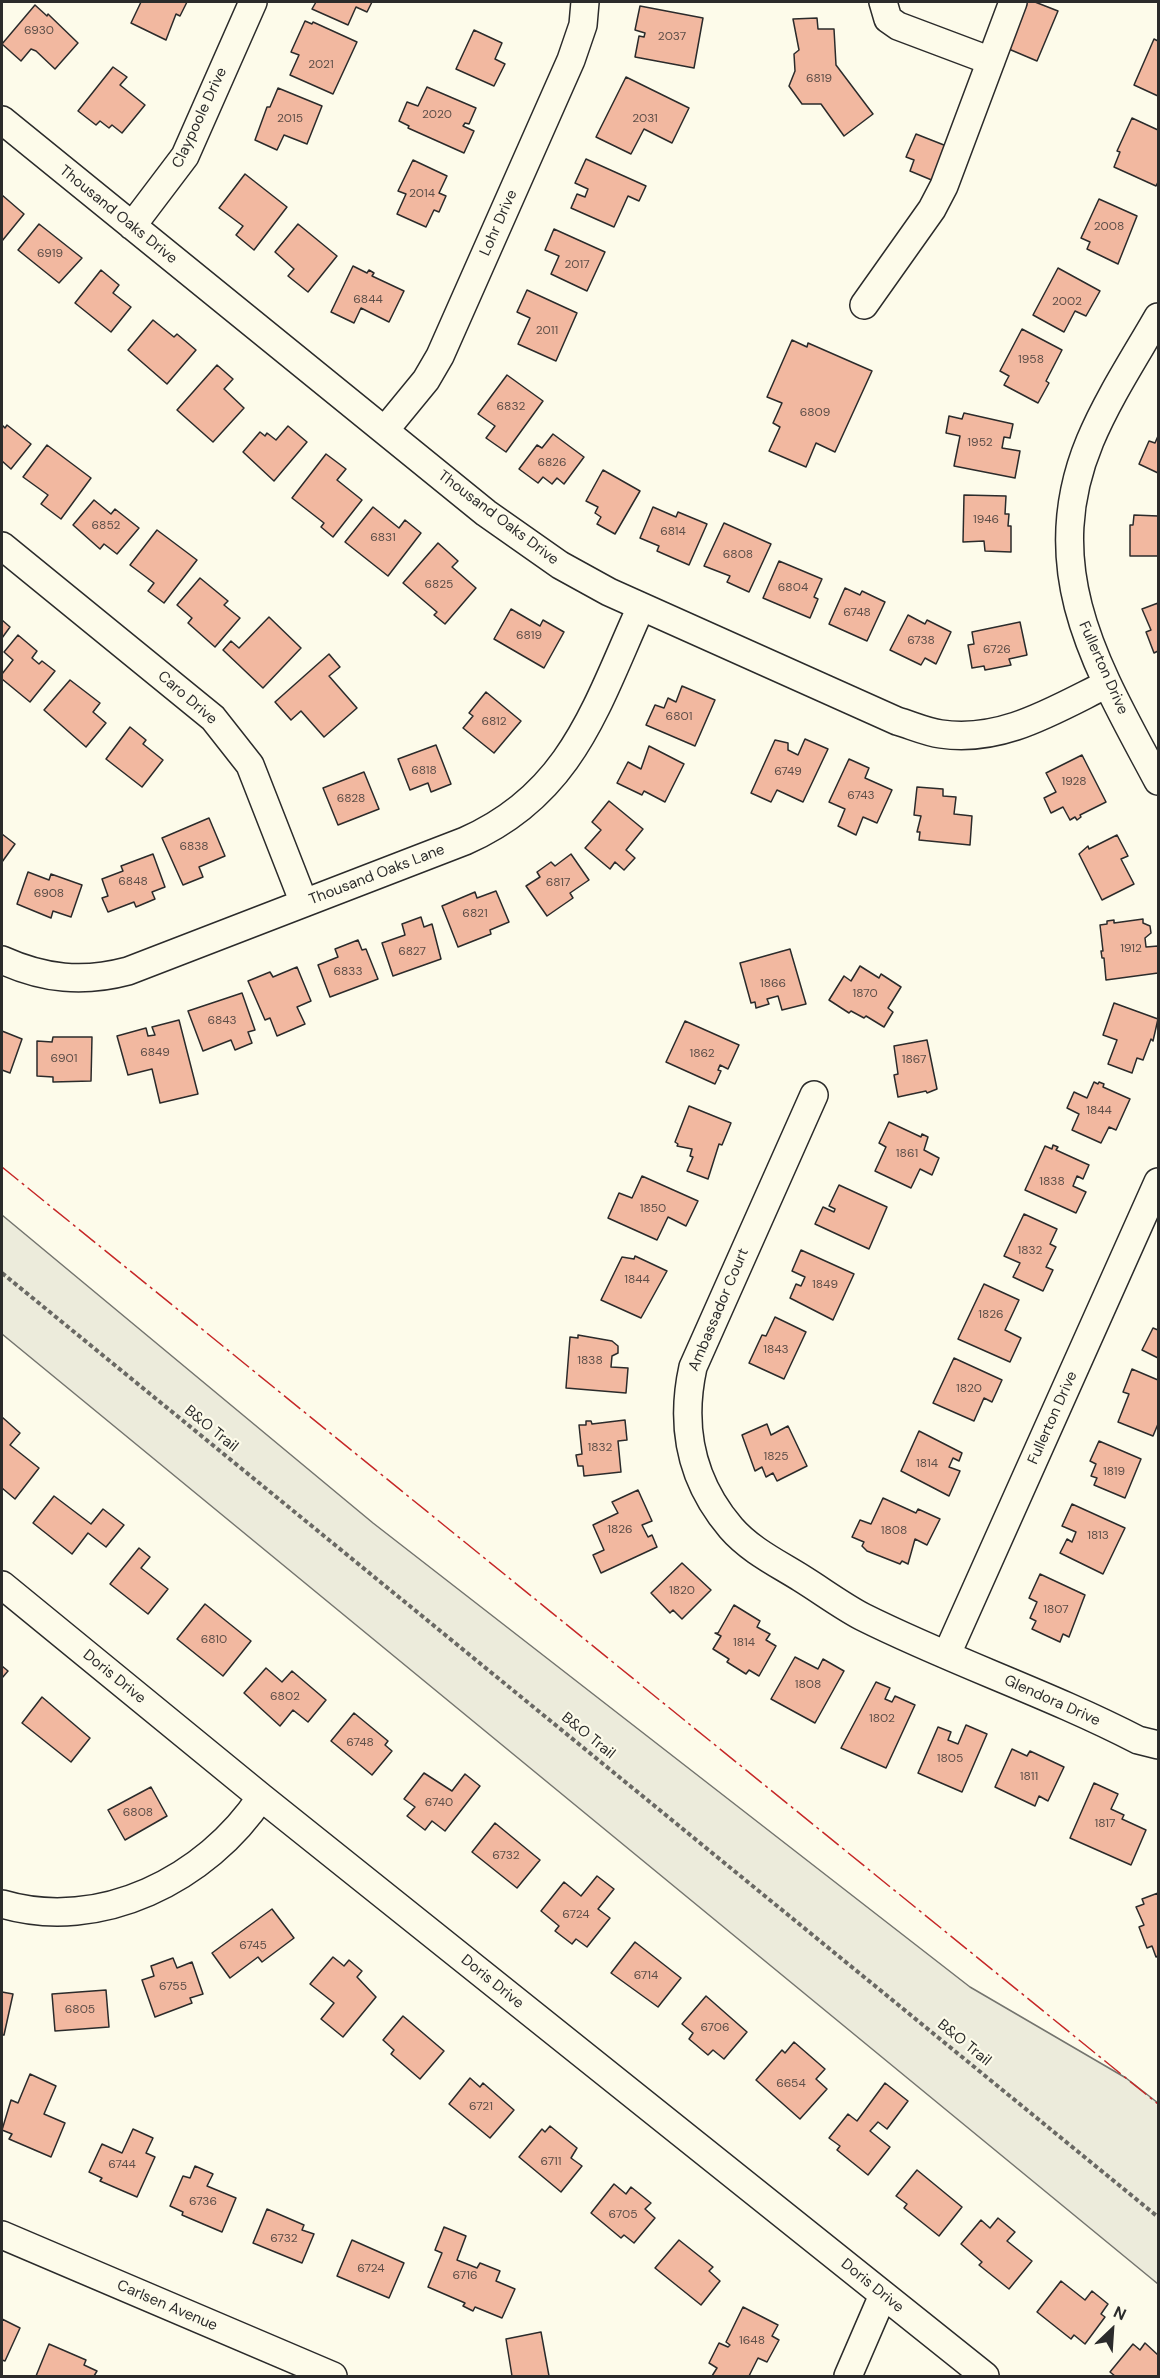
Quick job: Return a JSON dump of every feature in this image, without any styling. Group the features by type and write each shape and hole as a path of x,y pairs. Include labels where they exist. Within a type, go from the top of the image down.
{"street":[{"name":"Claypoole Drive","path":"132,226 185,156 253,2"},
{"name":"Lohr Drive","path":"385,430 426,380 440,356 576,48 583,25 585,2"},
{"path":"883,2 888,20 898,26 991,61"},
{"path":"864,305 932,209 944,186 1013,2"},
{"name":"Thousand Oaks Drive","path":"2,120 486,513 560,565 641,608 897,721 941,734 988,734 1022,725 1107,684"},
{"name":"Fullerton Drive","path":"1158,317 1099,421 1085,454 1074,497 1070,532 1073,589 1084,633 1107,684 1158,781"},
{"name":"Caro Drive","path":"2,546 213,718 225,731 241,751 257,781 304,903"},
{"name":"Thousand Oaks Lane","path":"2,960 46,976 81,979 128,971 476,837 506,820 529,803 558,773 578,744 641,608"},
{"name":"Ambassador Court","path":"814,1095 693,1367 688,1389 686,1424 692,1458 711,1501 732,1529 758,1552 862,1616 947,1654"},
{"name":"Fullerton Drive","path":"947,1654 1158,1182"},
{"name":"Doris Drive","path":"2,1585 261,1797 985,2376"},
{"name":"Glendora Drive","path":"947,1654 1138,1740 1158,1745"},
{"path":"2,1904 51,1911 74,1910 96,1908 140,1896 200,1863 226,1841 261,1797"},
{"name":"Carlsen Avenue","path":"2,2235 333,2376"},
{"path":"848,2376 883,2295"}],"path":[{"name":"B&O Trail","path":"2,1273 1158,2217"}],"shaded area":[{"path":"2,1215 373,1523 970,1987 1126,2078 1158,2103 1158,2284 2,1334"}],"building":[{"path":"141,2 187,2 180,16 176,14 166,40 131,23"},
{"path":"316,2 372,2 367,12 356,7 348,25 312,9"},
{"path":"1023,2 1035,2 1058,11 1037,61 1004,47"},
{"path":"35,5 47,16 48,14 78,43 55,69 36,51 31,49 21,61 2,44"},
{"path":"640,6 703,18 694,68 635,57 639,36 644,37 645,33 635,30"},
{"path":"817,18 818,29 834,29 836,65 873,114 844,136 821,104 802,104 789,86 795,71 794,54 799,50 793,19"},
{"path":"305,21 312,24 313,22 357,42 333,94 290,75 299,55 291,52"},
{"path":"474,30 502,43 495,59 505,64 494,86 456,69"},
{"path":"1154,39 1158,41 1158,96 1134,85"},
{"path":"113,67 127,77 120,85 145,105 122,133 112,125 109,128 100,121 96,125 78,111"},
{"path":"626,77 689,108 672,143 644,129 631,154 596,137"},
{"path":"427,87 476,108 469,124 465,123 463,126 474,131 464,153 408,128 409,126 399,121 407,102 418,106"},
{"path":"278,88 322,106 307,144 284,135 277,150 255,140 267,107 270,107"},
{"path":"1132,118 1158,130 1158,182 1156,186 1114,167 1120,152 1117,151"},
{"path":"916,134 949,147 934,181 910,171 914,160 906,157"},
{"path":"586,159 646,186 639,201 628,196 614,227 571,208 577,194 585,197 588,189 575,183"},
{"path":"413,160 447,176 439,193 446,196 439,212 434,210 426,227 397,214 406,194 398,191"},
{"path":"245,174 287,207 254,250 236,235 243,226 219,208"},
{"path":"2,195 24,214 2,241"},
{"path":"1099,199 1137,216 1118,264 1087,249 1090,242 1081,238"},
{"path":"39,224 82,258 59,283 18,250"},
{"path":"298,224 337,256 308,292 288,276 294,269 275,252"},
{"path":"554,229 605,252 587,291 551,274 559,256 545,250"},
{"path":"353,266 367,273 369,270 374,273 372,276 404,291 389,322 361,308 354,323 331,312"},
{"path":"1058,268 1100,291 1086,316 1075,311 1064,332 1033,315"},
{"path":"101,270 119,285 113,293 131,307 111,332 75,303"},
{"path":"527,290 577,313 556,361 518,344 530,318 517,312"},
{"path":"153,320 174,337 177,334 196,350 167,384 128,350"},
{"path":"1022,329 1062,350 1038,403 1004,385 1009,376 1000,371"},
{"path":"792,340 807,347 808,343 872,371 835,452 816,443 806,467 769,451 780,427 773,423 782,403 767,397"},
{"path":"217,365 233,379 224,389 244,408 213,442 177,410"},
{"path":"507,375 543,401 506,452 486,438 495,426 478,414"},
{"path":"964,413 1013,424 1010,438 1004,437 1002,448 1020,451 1015,478 954,466 960,436 946,433 949,416 962,419"},
{"path":"2,425 5,428 7,425 31,444 11,469 2,461"},
{"path":"288,426 307,442 274,481 243,452 260,432 265,436 267,433 276,440"},
{"path":"553,434 584,457 564,484 557,478 552,484 543,477 538,483 519,469 537,445 542,448"},
{"path":"1158,436 1158,473 1139,464 1149,441 1155,443"},
{"path":"47,445 91,478 61,519 41,504 48,495 23,477"},
{"path":"326,454 346,469 337,480 362,500 333,537 321,527 324,523 292,498"},
{"path":"603,470 640,491 615,534 597,524 601,517 595,513 598,507 586,501"},
{"path":"964,495 1006,496 1005,514 1009,514 1008,526 1011,526 1011,552 985,551 984,541 963,542"},
{"path":"94,500 111,514 115,509 139,528 117,554 104,544 100,549 73,525"},
{"path":"373,507 399,528 405,520 421,533 388,576 345,542"},
{"path":"653,507 676,517 678,512 707,524 689,565 657,551 659,546 640,538"},
{"path":"1134,515 1158,516 1158,556 1130,556 1130,525 1133,525"},
{"path":"724,523 771,544 749,592 727,582 730,576 704,566"},
{"path":"157,530 197,560 164,603 148,591 154,583 130,565"},
{"path":"438,543 458,561 452,567 476,588 445,624 434,615 437,612 403,583"},
{"path":"779,561 822,579 814,597 818,599 810,618 763,598"},
{"path":"200,578 228,601 224,605 240,618 215,647 188,623 192,618 177,605"},
{"path":"845,588 860,595 862,591 885,602 867,641 829,624"},
{"path":"1158,603 1158,651 1154,653 1146,632 1151,630 1142,609"},
{"path":"511,609 540,626 543,620 564,632 544,668 494,639"},
{"path":"908,615 925,624 927,620 951,632 936,664 925,658 921,665 890,650"},
{"path":"269,617 301,648 263,688 223,650 231,641 239,648"},
{"path":"2,620 10,627 2,638"},
{"path":"1020,622 1027,655 1009,659 1011,665 985,670 984,666 972,668 968,645 974,644 972,632"},
{"path":"18,635 37,651 32,658 39,664 42,661 55,671 30,702 2,679 2,674 13,660 4,652"},
{"path":"329,654 340,667 329,676 357,708 324,737 301,711 291,720 275,702"},
{"path":"70,680 100,703 93,712 106,723 86,747 44,710"},
{"path":"682,686 715,700 695,746 646,725 655,705 664,708 668,698 676,702"},
{"path":"486,692 521,721 494,753 463,728 473,716 469,713"},
{"path":"130,727 146,740 143,744 163,760 142,787 106,759"},
{"path":"805,739 828,749 803,802 777,790 771,802 751,793 775,740 788,743 788,750 798,755"},
{"path":"436,745 451,784 431,792 428,783 410,790 398,759"},
{"path":"649,746 684,764 665,802 644,791 642,795 617,783 628,762 641,769"},
{"path":"1082,755 1106,802 1080,815 1081,817 1077,820 1075,817 1070,820 1063,807 1051,813 1044,798 1056,792 1046,773"},
{"path":"849,759 869,768 865,778 892,790 877,823 863,817 856,835 838,826 845,809 829,802"},
{"path":"364,772 379,809 338,825 323,788"},
{"path":"917,787 943,789 943,796 956,797 954,814 972,816 970,845 919,840 920,832 917,832 921,816 914,815"},
{"path":"609,801 643,829 626,850 635,858 624,870 615,862 610,869 585,848 601,830 592,822"},
{"path":"209,818 225,856 199,867 203,877 183,885 162,838"},
{"path":"2,834 15,844 2,862"},
{"path":"1117,835 1128,856 1121,859 1134,884 1102,900 1079,854 1088,846 1089,849"},
{"path":"153,854 165,887 152,892 155,899 136,907 134,902 108,912 102,898 108,896 102,879 123,871 121,866"},
{"path":"571,854 589,880 570,893 573,898 547,916 526,886 540,877 537,872 551,862 555,866"},
{"path":"28,872 49,880 51,874 82,885 71,917 53,911 51,918 17,904"},
{"path":"496,891 509,922 490,930 491,934 458,947 442,906 475,892 477,898"},
{"path":"421,917 424,927 432,924 441,959 393,976 382,943 405,935 402,924"},
{"path":"1143,919 1143,923 1150,926 1151,933 1145,938 1146,947 1158,946 1158,973 1106,980 1101,951 1103,951 1100,925 1114,920 1114,923"},
{"path":"358,940 362,950 366,949 378,979 330,997 318,965 338,957 335,949"},
{"path":"790,949 806,1004 782,1010 778,996 767,999 769,1004 756,1008 755,1002 751,1003 740,963"},
{"path":"860,966 879,978 881,974 901,987 888,1008 893,1012 884,1027 866,1016 864,1018 851,1011 849,1013 829,1000 844,976 851,981"},
{"path":"297,967 311,1001 297,1007 305,1024 277,1036 270,1018 265,1020 248,981 270,972 273,977"},
{"path":"242,993 255,1030 248,1032 252,1043 235,1050 231,1040 203,1051 188,1011"},
{"path":"1114,1003 1158,1019 1153,1041 1151,1039 1143,1060 1137,1058 1132,1073 1108,1064 1117,1040 1103,1035"},
{"path":"179,1020 198,1094 160,1103 152,1069 128,1075 117,1036 146,1028 148,1036 155,1035 152,1027"},
{"path":"685,1021 739,1045 728,1069 720,1065 718,1070 721,1071 715,1084 666,1062"},
{"path":"2,1031 22,1039 10,1073 2,1070"},
{"path":"53,1037 92,1037 91,1081 53,1082 53,1077 37,1076 37,1041 52,1042"},
{"path":"927,1040 937,1089 927,1093 926,1091 898,1097 894,1075 898,1074 894,1046"},
{"path":"1094,1082 1104,1084 1103,1087 1130,1099 1116,1130 1109,1127 1101,1143 1072,1130 1079,1114 1067,1108 1074,1092 1087,1098"},
{"path":"689,1106 731,1123 722,1145 719,1144 708,1179 687,1171 693,1157 690,1156 692,1149 677,1146 675,1142"},
{"path":"889,1122 921,1137 922,1134 928,1137 924,1150 939,1158 932,1175 920,1169 911,1188 875,1171 886,1147 879,1143"},
{"path":"1053,1145 1058,1147 1056,1150 1089,1165 1083,1179 1077,1176 1073,1186 1086,1192 1076,1213 1025,1190 1045,1146 1052,1149"},
{"path":"642,1176 698,1201 686,1226 668,1217 657,1240 608,1218 619,1193 632,1198"},
{"path":"839,1185 887,1207 869,1249 815,1224 823,1207 834,1212 835,1209 829,1206"},
{"path":"1024,1214 1057,1229 1050,1244 1056,1247 1046,1267 1053,1270 1043,1291 1013,1277 1020,1263 1004,1256"},
{"path":"801,1250 854,1274 833,1320 790,1298 796,1284 801,1286 805,1277 792,1271"},
{"path":"635,1256 667,1271 641,1318 601,1300 622,1257 634,1259"},
{"path":"984,1284 1019,1300 1005,1330 1021,1338 1010,1362 958,1339"},
{"path":"775,1317 806,1332 784,1379 749,1363 762,1335 766,1336"},
{"path":"1153,1328 1158,1330 1158,1358 1142,1350"},
{"path":"578,1335 612,1341 618,1346 618,1353 612,1356 611,1367 628,1368 626,1393 566,1388 570,1337 578,1338"},
{"path":"954,1358 1002,1380 992,1402 984,1398 974,1421 933,1403"},
{"path":"1132,1369 1158,1380 1158,1424 1153,1436 1118,1422 1129,1394 1123,1392"},
{"path":"2,1417 20,1433 10,1445 39,1468 15,1499 2,1488"},
{"path":"625,1420 627,1440 618,1441 621,1472 584,1476 583,1466 578,1466 576,1455 582,1454 579,1425 586,1425 586,1421 591,1421 592,1424"},
{"path":"767,1424 771,1435 788,1426 807,1466 777,1481 773,1473 766,1477 762,1467 755,1471 742,1435"},
{"path":"919,1431 962,1453 959,1461 953,1458 949,1467 960,1471 949,1496 901,1471"},
{"path":"1099,1441 1141,1459 1125,1498 1094,1485 1097,1478 1091,1476 1096,1464 1090,1461"},
{"path":"638,1490 652,1521 642,1525 648,1537 652,1535 657,1547 601,1573 593,1555 604,1550 593,1525 618,1513 612,1502"},
{"path":"54,1496 91,1524 103,1509 124,1525 106,1547 88,1533 72,1554 33,1523"},
{"path":"883,1498 916,1513 918,1509 940,1519 927,1545 915,1539 908,1564 902,1561 900,1564 867,1551 862,1546 864,1542 852,1537 860,1520 871,1524"},
{"path":"1072,1504 1125,1528 1103,1574 1060,1553 1067,1539 1072,1542 1076,1532 1062,1526"},
{"path":"139,1548 150,1557 141,1568 168,1589 148,1614 110,1584"},
{"path":"682,1563 711,1590 682,1619 673,1610 670,1613 651,1593"},
{"path":"1040,1574 1085,1595 1069,1637 1063,1634 1060,1642 1032,1629 1036,1621 1030,1618 1037,1602 1029,1598"},
{"path":"205,1604 251,1641 223,1676 177,1639"},
{"path":"734,1605 760,1621 757,1627 770,1634 766,1640 776,1646 759,1676 749,1670 746,1674 727,1662 729,1659 713,1649 721,1636 715,1633 718,1633"},
{"path":"795,1657 818,1669 823,1659 844,1671 815,1723 771,1699"},
{"path":"2,1666 8,1671 2,1678"},
{"path":"266,1668 282,1682 292,1671 326,1700 308,1722 293,1710 280,1726 244,1693"},
{"path":"876,1682 890,1688 885,1699 892,1702 895,1696 915,1705 886,1768 841,1748"},
{"path":"42,1697 90,1738 71,1762 22,1723"},
{"path":"354,1713 388,1741 385,1745 392,1751 372,1775 331,1741"},
{"path":"966,1725 987,1734 962,1792 918,1773 938,1727 951,1732 948,1740 958,1744"},
{"path":"1012,1749 1027,1756 1030,1751 1064,1767 1048,1801 1039,1796 1035,1806 995,1787"},
{"path":"424,1773 452,1791 465,1774 480,1786 445,1831 432,1821 425,1830 407,1816 415,1807 404,1799"},
{"path":"1094,1783 1118,1794 1111,1809 1124,1815 1122,1819 1146,1830 1131,1865 1070,1838"},
{"path":"151,1787 167,1816 125,1840 108,1810"},
{"path":"495,1823 540,1860 517,1888 472,1852"},
{"path":"597,1876 614,1889 598,1909 610,1918 587,1947 576,1939 572,1944 555,1931 559,1926 541,1911 564,1882 581,1896"},
{"path":"1158,1893 1158,1956 1156,1957 1152,1946 1147,1948 1139,1927 1144,1925 1136,1907 1144,1904 1142,1899"},
{"path":"272,1909 294,1938 262,1962 258,1957 230,1978 212,1953"},
{"path":"635,1942 681,1978 658,2007 611,1973"},
{"path":"333,1957 344,1966 349,1960 362,1971 357,1977 376,1997 343,2037 321,2019 334,2003 310,1984"},
{"path":"173,1958 177,1968 192,1962 203,1994 190,1998 192,2003 155,2017 142,1980 154,1976 151,1966"},
{"path":"106,1990 109,2027 55,2031 52,1994"},
{"path":"2,1992 13,1994 4,2035 2,2035"},
{"path":"706,1996 747,2032 724,2059 713,2050 708,2055 689,2039 693,2033 682,2024"},
{"path":"403,2016 444,2051 420,2079 391,2054 394,2050 383,2040"},
{"path":"794,2042 825,2069 816,2079 827,2089 800,2119 756,2080 782,2050 785,2053"},
{"path":"30,2074 56,2086 44,2114 65,2123 51,2157 9,2139 12,2134 2,2130 11,2100 18,2103"},
{"path":"470,2078 480,2087 483,2083 514,2110 490,2138 449,2104"},
{"path":"885,2083 908,2101 887,2129 878,2122 870,2131 890,2147 868,2175 837,2150 840,2146 829,2138 848,2114 857,2121"},
{"path":"550,2126 577,2148 571,2158 582,2166 561,2192 519,2157 542,2129 545,2132"},
{"path":"133,2129 153,2138 146,2153 155,2157 137,2197 100,2181 102,2178 89,2172 102,2144 122,2153"},
{"path":"195,2166 213,2174 207,2186 236,2198 222,2232 182,2215 183,2212 170,2206 183,2176 190,2178"},
{"path":"917,2170 962,2207 939,2236 904,2208 907,2204 896,2196"},
{"path":"614,2184 626,2194 631,2187 651,2203 645,2209 655,2218 634,2243 624,2235 621,2238 591,2213"},
{"path":"267,2209 304,2225 302,2230 314,2234 302,2263 253,2243"},
{"path":"998,2218 1015,2232 1007,2241 1032,2261 1009,2289 979,2265 982,2262 961,2244 981,2220 990,2228"},
{"path":"444,2227 466,2236 457,2260 477,2268 480,2263 500,2271 496,2281 515,2289 502,2318 475,2307 473,2311 463,2306 465,2303 428,2287 442,2253 435,2250"},
{"path":"352,2240 404,2263 389,2298 337,2276"},
{"path":"679,2240 713,2267 709,2271 720,2281 701,2305 655,2268"},
{"path":"1061,2281 1085,2300 1092,2291 1108,2304 1101,2314 1105,2317 1085,2344 1074,2335 1071,2339 1037,2312"},
{"path":"743,2307 778,2325 772,2336 779,2340 767,2362 758,2358 749,2376 712,2376 717,2368 709,2363 719,2343 728,2347 730,2345 726,2342"},
{"path":"2,2319 20,2328 5,2361 2,2360"},
{"path":"541,2332 549,2376 512,2376 506,2339"},
{"path":"1145,2343 1158,2355 1158,2376 1115,2376 1110,2372 1133,2344 1140,2350"},
{"path":"49,2344 86,2360 84,2365 97,2371 94,2376 36,2376"}],"power":[{"path":"2,1167 1158,2104"}]}
